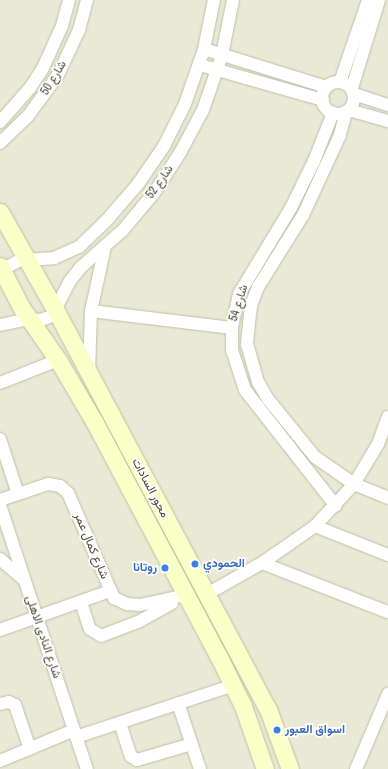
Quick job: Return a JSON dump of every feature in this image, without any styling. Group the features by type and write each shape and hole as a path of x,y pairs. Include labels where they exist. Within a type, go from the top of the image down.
{"street":[{"name":"شارع 50","path":"0,122 30,88 43,68 62,26 69,0"},
{"name":"شارع 50","path":"0,143 28,116 58,75 79,30 87,0"},
{"name":"شارع 52","path":"1,272 13,262 26,259 40,260 68,254 90,236 123,203 164,146 185,104 200,65 214,0"},
{"name":"شارع 52","path":"56,311 70,281 139,212 168,173 203,110 218,70 233,0"},
{"path":"340,82 368,0"},
{"path":"347,111 354,102 353,91 379,0"},
{"path":"204,49 326,87 340,82"},
{"path":"200,65 323,100"},
{"path":"340,82 353,91 388,105"},
{"path":"326,87 323,100 327,109 333,113 347,111 388,121"},
{"name":"شارع 54","path":"347,111 340,135 302,215 258,287 250,312 247,344 251,364 268,399 315,457 354,484 388,498"},
{"name":"شارع 54","path":"333,113 314,162 291,208 239,294 232,328 232,350 245,390 336,506"},
{"name":"محور السادات","path":"0,212 56,311 89,376 268,709 280,736 290,769"},
{"path":"89,376 91,311 105,246"},
{"name":"محور السادات","path":"1,272 28,318 58,360 95,423 181,597 234,684 258,744 265,769"},
{"path":"0,325 28,318 47,319 56,311"},
{"path":"91,311 232,328"},
{"path":"0,383 58,360"},
{"path":"207,594 262,563 315,526 336,506 354,484 378,444 388,417"},
{"path":"0,438 18,494"},
{"name":"شارع كمال عمر","path":"0,500 48,484 65,489 114,598 127,604 181,597"},
{"name":"شارع النادى الاهلى","path":"0,505 23,579 87,769"},
{"path":"315,526 388,555"},
{"path":"0,559 23,579"},
{"path":"262,563 388,612"},
{"path":"0,630 110,591"},
{"path":"81,602 90,629 101,636 149,616 181,597"},
{"path":"0,761 75,734 120,723 234,684"},
{"path":"356,769 388,694"},
{"path":"0,704 9,702 15,705 30,749"},
{"path":"178,703 200,769"},
{"path":"120,723 131,756 137,760 192,744"},
{"path":"258,744 264,749 272,749 279,744 280,736"}],"shaded area":[{"path":"0,0 388,0 388,769 0,769"}],"place":[{"name":"الحمودي","path":"195,564"},
{"name":"روتانا","path":"165,568"},
{"name":"اسواق العبور","path":"277,730"}]}
